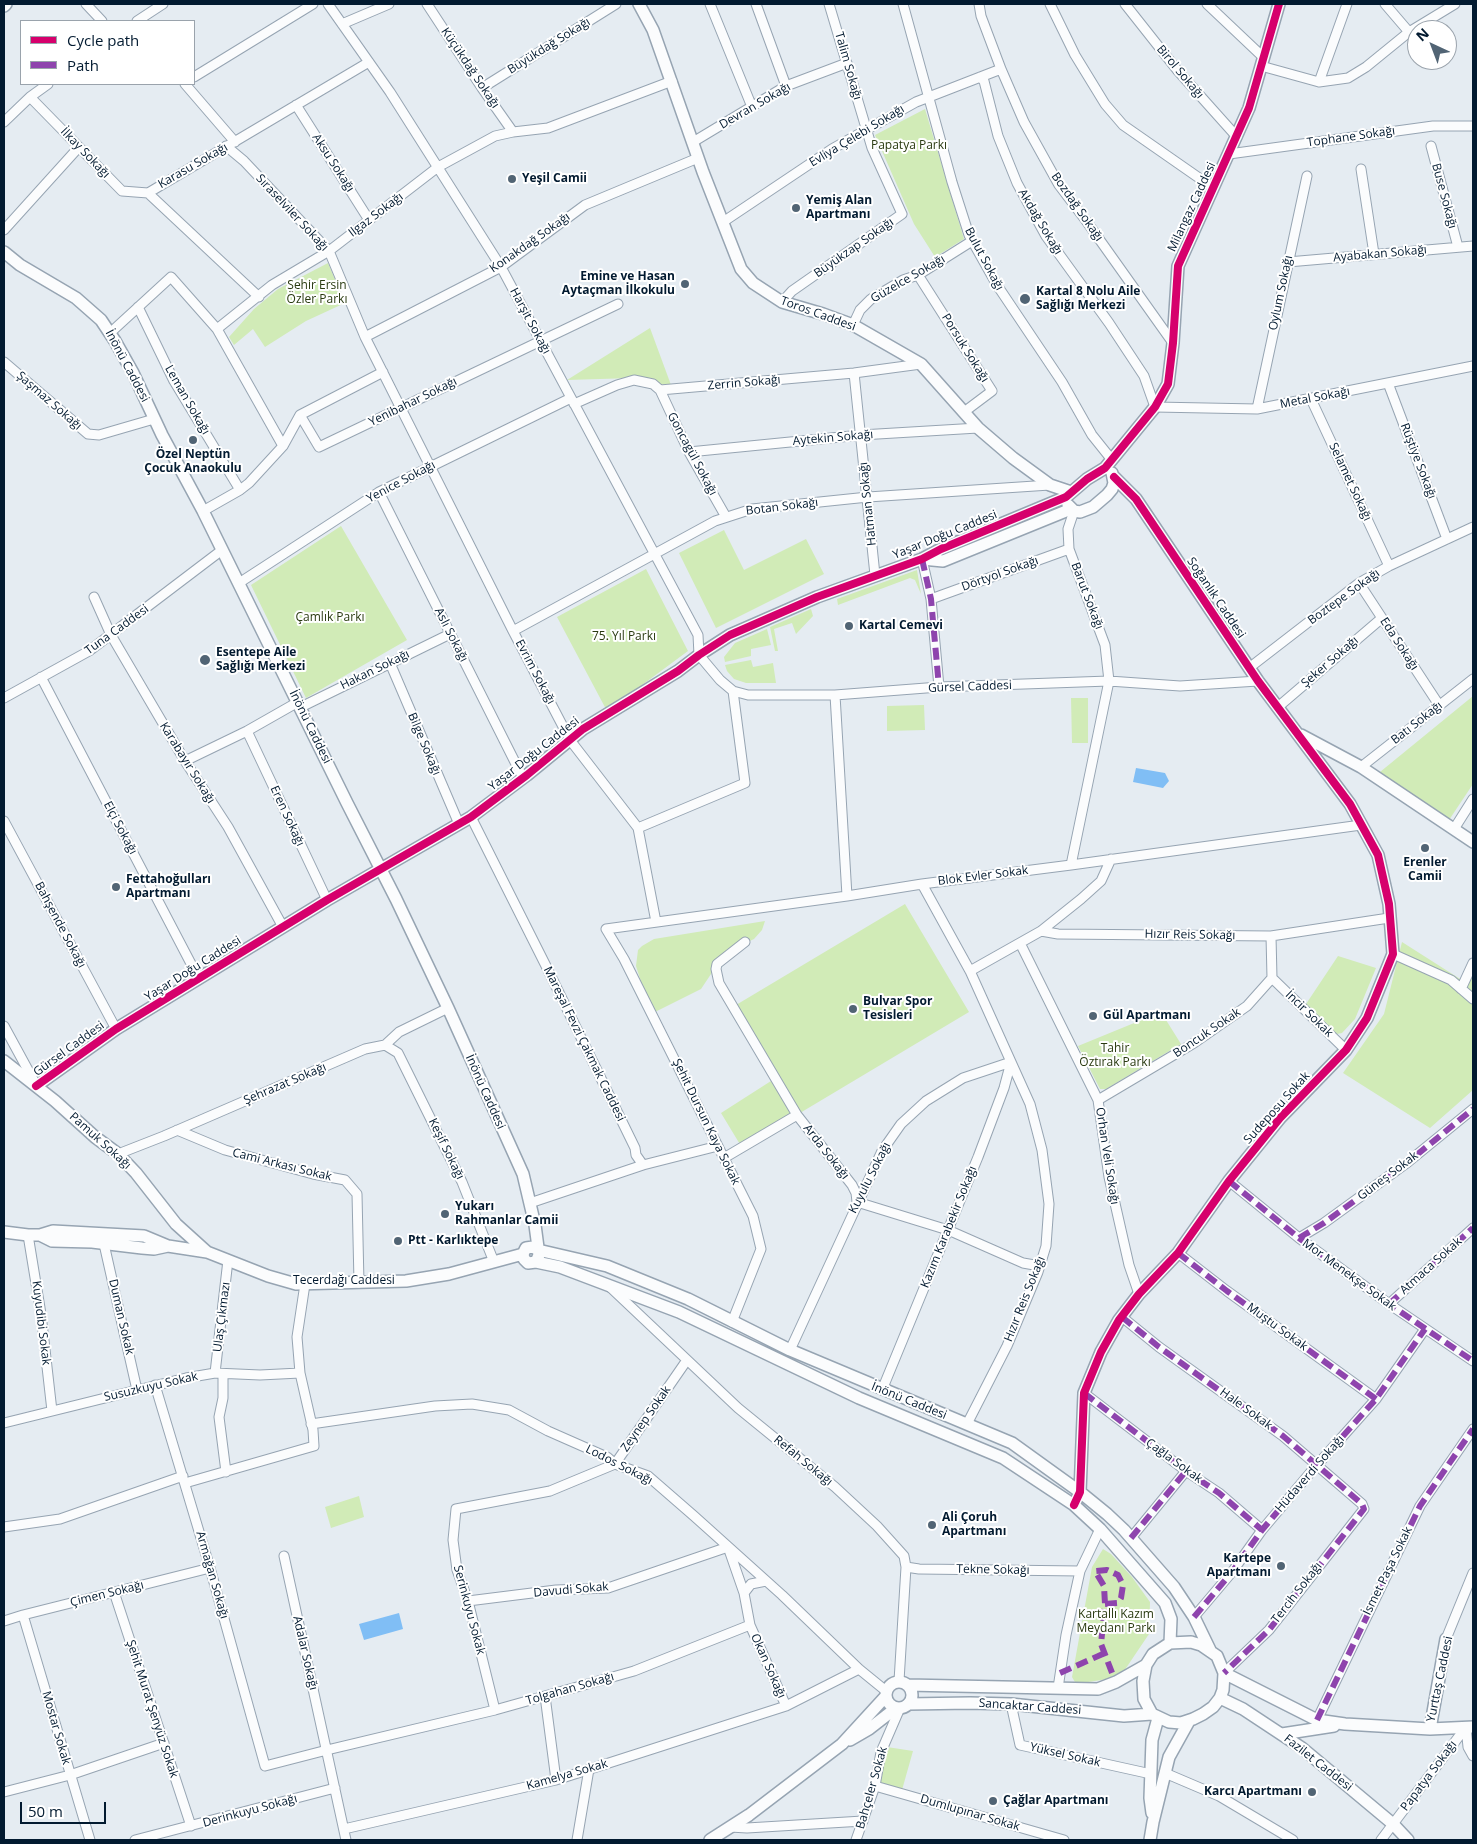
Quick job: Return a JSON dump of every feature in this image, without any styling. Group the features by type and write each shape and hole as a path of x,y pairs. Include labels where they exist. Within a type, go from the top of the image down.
{"street":[{"path":"86,4 101,20"},
{"path":"139,20 163,4"},
{"path":"195,76 313,4"},
{"name":"Harşit Sokağı","path":"328,4 369,62 501,266 698,635 699,654"},
{"path":"342,24 389,4"},
{"name":"Küçükdağ Sokağı","path":"427,4 513,132"},
{"name":"Büyükdağ Sokağı","path":"482,88 616,4"},
{"name":"Toros Caddesi","path":"639,4 653,30 698,158 742,269 753,283 782,302 853,325 921,364 978,428 1013,458 1050,485 1069,495"},
{"path":"710,4 752,107"},
{"path":"756,4 786,86"},
{"name":"Talim Sokağı","path":"830,4 866,129"},
{"name":"Bulut Sokağı","path":"903,4 952,182 972,241 997,285 1062,382 1108,464"},
{"name":"Bozdağ Sokağı","path":"979,4 981,16 1001,69 1024,122 1059,185 1173,343"},
{"path":"1050,4 1075,55 1105,104 1123,124 1212,187"},
{"name":"Birol Sokağı","path":"1125,4 1178,71 1236,138"},
{"path":"1207,4 1262,61 1319,82 1341,80 1356,74 1407,34"},
{"name":"Milangaz Caddesi","path":"1108,464 1155,407 1168,384 1173,343 1178,266 1249,108 1279,4"},
{"path":"1319,82 1347,4"},
{"path":"1385,4 1407,30"},
{"path":"1429,20 1455,4"},
{"name":"Karasu Sokağı","path":"259,297 148,193 369,62"},
{"name":"Devran Sokağı","path":"693,142 786,86 847,63"},
{"name":"Evliya Çelebi Sokağı","path":"723,222 832,149 866,129 929,96 1001,69"},
{"name":"Akdağ Sokağı","path":"980,77 984,81 998,136 1017,183 1046,236 1109,323 1144,376 1155,407"},
{"name":"Ilgaz Sokağı","path":"217,329 272,285 329,251 438,167 495,136 548,128 672,81"},
{"path":"4,122 30,97 47,85"},
{"name":"Sıraselviler Sokağı","path":"186,85 244,161 329,251 365,336 383,372"},
{"name":"İlkay Sokağı","path":"30,97 122,191 148,193"},
{"name":"Aksu Sokağı","path":"296,106 370,220"},
{"name":"Tophane Sokağı","path":"1229,154 1433,126 1473,126"},
{"name":"Büyükzap Sokağı","path":"782,302 792,292 902,214 872,148 866,129"},
{"name":"Buse Sokağı","path":"1430,146 1458,247"},
{"path":"4,230 79,147"},
{"name":"Konakdağ Sokağı","path":"365,336 501,266 585,205 698,158"},
{"path":"1361,169 1374,254"},
{"name":"Oylum Sokağı","path":"1257,409 1307,176"},
{"name":"Güzelce Sokağı","path":"853,325 860,310 871,299 904,280 918,275 972,241"},
{"name":"Ayabakan Sokağı","path":"1288,262 1473,246"},
{"name":"İnönü Caddesi","path":"4,252 20,266 76,298 101,320 133,373 154,419 239,583 448,1008 523,1174 540,1255 536,1262"},
{"name":"Porsuk Sokağı","path":"918,275 992,391 964,412"},
{"path":"110,333 171,277 217,329 283,446"},
{"name":"Yenibahar Sokağı","path":"300,415 319,447 618,304"},
{"name":"Leman Sokağı","path":"138,307 174,381 240,490"},
{"name":"Şaşmaz Sokağı","path":"4,362 88,434 99,435 154,419"},
{"name":"Zerrin Sokağı","path":"573,401 634,380 644,380 660,390 854,373 921,364"},
{"name":"Metal Sokağı","path":"1155,407 1257,409 1473,366"},
{"path":"203,512 249,483 283,446 300,415 383,372"},
{"name":"Evrim Sokağı","path":"383,372 570,740 638,828"},
{"name":"Hatman Sokağı","path":"854,373 875,575"},
{"name":"Rüştiye Sokağı","path":"1388,383 1447,539"},
{"name":"Goncagül Sokağı","path":"660,390 689,452 726,517"},
{"name":"Selamet Sokağı","path":"1312,399 1389,566"},
{"name":"Yenice Sokağı","path":"239,583 379,492 430,466 573,401"},
{"name":"Aytekin Sokağı","path":"689,452 861,435 978,428"},
{"name":"Soğanlık Caddesi","path":"1108,464 1113,483 1136,499 1258,681 1298,732 1361,767 1473,842"},
{"name":"Yaşar Doğu Caddesi","path":"116,1029 327,900 471,817 583,730 678,671 699,654 730,635 817,596 922,559 941,549 1069,495 1108,464"},
{"name":"Yaşar Doğu Caddesi","path":"922,559 943,561 1072,510 1080,512 1087,510 1101,501 1113,483"},
{"name":"Botan Sokağı","path":"513,631 726,517 752,509 868,497 1050,485"},
{"name":"Aslı Sokağı","path":"379,492 522,778"},
{"path":"1069,495 1067,504 1072,510"},
{"name":"Barut Sokağı","path":"1071,865 1109,681 1105,645 1069,549 1068,529 1072,510"},
{"name":"Boztepe Sokağı","path":"1249,668 1359,583 1389,566 1473,527"},
{"name":"Dörtyol Sokağı","path":"932,599 1069,549"},
{"name":"Tuna Caddesi","path":"4,698 89,651 222,550"},
{"path":"922,559 932,599 938,688"},
{"name":"Eda Sokağı","path":"1359,583 1439,705"},
{"name":"Karabayır Sokağı","path":"94,597 110,635 185,762 228,827 283,927"},
{"name":"Şeker Sokağı","path":"1278,707 1382,618"},
{"name":"Hakan Sokağı","path":"185,762 299,705 450,634"},
{"path":"656,922 638,828 745,783 733,691 720,680 699,654"},
{"name":"Bilge Sokağı","path":"390,663 459,824"},
{"name":"Elçi Sokağı","path":"41,677 199,979"},
{"name":"Batı Sokağı","path":"1361,767 1473,680"},
{"name":"Gürsel Caddesi","path":"733,691 748,695 834,695 938,688 1109,681 1180,686 1258,681"},
{"path":"834,695 846,896"},
{"name":"Eren Sokağı","path":"247,731 327,900"},
{"name":"Sudeposu Sokak","path":"1080,1492 1084,1393 1101,1352 1122,1317 1139,1294 1178,1253 1229,1182 1280,1118 1346,1050 1367,1018 1393,954 1389,904 1378,855 1350,804 1298,732"},
{"path":"1454,829 1473,799"},
{"name":"Mareşal Fevzi Çakmak Caddesi","path":"471,817 643,1166"},
{"name":"Bahşende Sokağı","path":"4,821 116,1029"},
{"name":"Blok Evler Sokak","path":"606,929 1361,825"},
{"path":"970,971 1040,931 1081,899 1101,881 1111,859"},
{"name":"Hızır Reis Sokağı","path":"922,884 970,971 1030,1104 1042,1150 1048,1204 1046,1246 1040,1266 1007,1346 967,1424"},
{"name":"Hızır Reis Sokağı","path":"1040,931 1058,934 1272,936 1389,918"},
{"name":"Şehit Dursun Kaya Sokak","path":"606,929 624,959 753,1216 761,1249 732,1322"},
{"path":"1272,936 1272,978"},
{"name":"Arda Sokağı","path":"744,942 717,964 716,969 719,983 797,1115 852,1186 856,1193 857,1202"},
{"name":"Orhan Veli Sokağı","path":"1020,943 1098,1100 1109,1177 1129,1264 1139,1294"},
{"path":"1393,954 1451,980 1473,999"},
{"path":"1461,988 1473,963"},
{"name":"İncir Sokak","path":"1272,978 1346,1050"},
{"name":"Boncuk Sokak","path":"1098,1100 1194,1044 1247,1006 1272,978"},
{"name":"Şehrazat Sokağı","path":"118,1154 365,1049 385,1045 399,1032 448,1008"},
{"path":"4,1026 36,1086"},
{"name":"Gürsel Caddesi","path":"36,1086 116,1029"},
{"name":"Keşif Sokağı","path":"385,1045 398,1053 462,1182 494,1262"},
{"name":"Pamuk Sokağı","path":"4,1061 118,1154 136,1173 176,1224 208,1252"},
{"name":"Kuyulu Sokağı","path":"790,1350 882,1151 901,1124 926,1101 963,1078 1011,1062"},
{"name":"Kazım Karabekir Sokağı","path":"882,1390 981,1149 1004,1088 1011,1062"},
{"name":"Güneş Sokak","path":"1298,1238 1324,1223 1408,1162 1473,1109"},
{"path":"724,1158 797,1115"},
{"name":"Cami Arkası Sokak","path":"177,1130 225,1150 313,1174 345,1180 357,1194 359,1282"},
{"path":"530,1202 643,1166 718,1146"},
{"name":"Mor Menekşe Sokak","path":"1229,1182 1298,1238 1389,1304 1473,1361"},
{"path":"857,1202 948,1230 1023,1263 1040,1266"},
{"path":"523,1252 535,1225"},
{"name":"Atmaca Sokak","path":"1389,1304 1473,1228"},
{"path":"4,1232 40,1235"},
{"name":"Tecerdağı Caddesi","path":"40,1235 53,1232 144,1236 168,1246 208,1252 268,1276 296,1284 414,1279 450,1274 523,1252"},
{"name":"Kuyudibi Sokak","path":"28,1235 41,1314 52,1411"},
{"name":"Tecerdağı Caddesi","path":"40,1235 52,1241 148,1249 168,1246"},
{"name":"Duman Sokak","path":"104,1244 137,1390"},
{"name":"İnönü Caddesi","path":"1170,1643 1171,1620 1165,1603 1100,1529 1074,1505 1003,1458 859,1398 679,1312 560,1267 536,1262 528,1263 524,1260 523,1252 531,1247 607,1266 688,1299 790,1350 1012,1443 1080,1492 1107,1514 1131,1538 1174,1587 1194,1617 1210,1650 1221,1664 1224,1673"},
{"name":"Muştu Sokak","path":"1178,1253 1376,1399"},
{"name":"Ulaş Çıkmazı","path":"226,1472 219,1417 224,1398 219,1374 228,1260"},
{"path":"4,1527 60,1519 184,1480 226,1472 314,1446 300,1373 297,1337 305,1284"},
{"name":"Refah Sokağı","path":"608,1284 738,1408 835,1487 877,1526 904,1556 906,1567"},
{"name":"Hale Sokak","path":"1122,1317 1159,1347 1283,1436 1362,1504 1364,1509"},
{"name":"Hüdaverdi Sokağı","path":"1194,1617 1232,1572 1262,1530 1376,1399 1426,1329"},
{"name":"Zeynep Sokak","path":"456,1509 550,1491 615,1464 687,1360"},
{"name":"Susuzkuyu Sokak","path":"4,1423 186,1378 219,1374 260,1375 300,1373"},
{"name":"Armağan Sokağı","path":"155,1386 210,1568 265,1766"},
{"name":"Çağla Sokak","path":"1084,1393 1186,1471 1219,1493 1262,1530"},
{"name":"Lodos Sokağı","path":"311,1424 435,1406 472,1404 509,1410 548,1431 607,1457 615,1464 648,1476 766,1581 886,1694"},
{"name":"İsmet Paşa Sokak","path":"1317,1720 1420,1506 1473,1430"},
{"path":"1131,1538 1186,1471"},
{"path":"1074,1505 1080,1492"},
{"name":"Serinkuyu Sokak","path":"456,1509 452,1540 457,1570 468,1601 495,1710"},
{"name":"Tercih Sokağı","path":"1224,1673 1269,1630 1364,1509"},
{"path":"1058,1688 1066,1635 1080,1571 1100,1529"},
{"path":"728,1547 744,1593 750,1625"},
{"name":"Davudi Sokak","path":"468,1601 556,1590 608,1588 728,1547"},
{"name":"Adalar Sokağı","path":"284,1556 327,1750"},
{"path":"903,1683 906,1567"},
{"name":"Tekne Sokağı","path":"906,1567 920,1570 1080,1571"},
{"name":"Çimen Sokağı","path":"4,1622 23,1615 210,1568"},
{"name":"Yurttaş Caddesi","path":"1430,1729 1446,1639 1473,1573"},
{"path":"744,1593 751,1584 766,1581"},
{"name":"Şehit Murat Şenyüz Sokak","path":"114,1592 191,1826"},
{"name":"Mostar Sokak","path":"23,1615 90,1840"},
{"name":"Tolgahan Sokağı","path":"265,1766 495,1710 634,1671 750,1625"},
{"name":"Okan Sokağı","path":"750,1625 786,1706"},
{"path":"1210,1650 1191,1642 1170,1643 1153,1654 1146,1665 1143,1681 1144,1698 1155,1716 1169,1722 1181,1723 1189,1721 1213,1707 1223,1690 1224,1673 1317,1720 1346,1724 1430,1729 1470,1727 1468,1747 1473,1756"},
{"name":"Sancaktar Caddesi","path":"903,1683 1098,1689 1116,1682 1146,1665"},
{"name":"Kamelya Sokak","path":"344,1829 556,1780 786,1706 859,1669"},
{"path":"710,1840 749,1815 842,1744 869,1729 901,1707 912,1697 910,1688 903,1683 890,1684 886,1694 842,1744"},
{"path":"886,1694 889,1703 901,1707"},
{"path":"545,1696 556,1780"},
{"name":"Fazilet Caddesi","path":"1220,1698 1243,1709 1282,1734 1340,1778 1408,1840"},
{"name":"Sancaktar Caddesi","path":"901,1707 970,1702 1011,1704 1124,1716 1155,1716"},
{"name":"Yüksel Sokak","path":"1011,1704 1020,1745 1151,1774"},
{"name":"Bahçeler Sokak","path":"856,1840 875,1786 881,1752 901,1707"},
{"path":"1153,1822 1150,1798 1152,1740 1155,1716"},
{"path":"1150,1840 1169,1757 1189,1721"},
{"path":"1282,1734 1346,1724"},
{"name":"Papatya Sokağı","path":"1381,1840 1470,1727"},
{"path":"4,1792 70,1775 164,1743"},
{"path":"327,1750 346,1840"},
{"path":"578,1840 589,1769"},
{"path":"1165,1773 1219,1796 1293,1840"},
{"name":"Dumlupınar Sokak","path":"875,1786 1064,1840"},
{"name":"Derinkuyu Sokağı","path":"135,1840 335,1788"},
{"path":"730,1827 747,1828 863,1821"}],"green space":[{"name":"Papatya Parkı","path":"925,109 964,239 935,257 914,224 875,135"},
{"name":"Şehir Ersin Özler Parkı","path":"328,263 345,303 306,321 265,347 253,329 234,345 229,337 254,309 278,289"},
{"path":"650,328 671,385 633,378 567,380"},
{"name":"Çamlık Parkı","path":"341,526 407,640 306,698 251,585"},
{"path":"724,530 744,570 806,539 824,574 716,628 679,553"},
{"name":"75. Yıl Parkı","path":"646,569 688,651 607,711 557,617"},
{"path":"917,570 921,594 915,580 910,578 838,605 837,599"},
{"path":"811,609 813,616 796,634 792,623 774,629 778,651 775,651 770,627"},
{"path":"767,629 771,645 751,649 751,656 725,662 724,657 735,643"},
{"path":"751,660 753,667 773,663 776,683 746,683 734,679 727,671 725,665"},
{"path":"1473,696 1473,784 1447,823 1380,772"},
{"path":"1071,698 1088,698 1088,743 1072,743"},
{"path":"924,705 925,730 887,731 887,706"},
{"name":"Bulvar Spor Tesisleri","path":"905,904 969,1012 800,1113 736,1005"},
{"path":"765,921 762,930 754,939 722,954 714,961 711,974 701,989 655,1012 642,985 636,966 638,950 642,946 654,939"},
{"path":"1402,942 1468,984 1473,976 1473,1090 1430,1128 1343,1073 1384,1014"},
{"path":"1338,956 1376,968 1355,1019 1342,1033 1337,1034 1306,1004"},
{"name":"Tahir Öztırak Parkı","path":"1161,1012 1181,1044 1106,1089 1100,1089 1078,1046"},
{"path":"771,1081 792,1115 741,1146 721,1113"},
{"path":"359,1496 364,1517 331,1528 325,1507"},
{"name":"Kartallı Kazım Meydanı Parkı","path":"1103,1549 1111,1554 1132,1577 1150,1602 1149,1634 1120,1677 1076,1684 1072,1677 1092,1567"},
{"path":"887,1747 913,1751 902,1790 878,1784"}],"water":[{"path":"1136,768 1165,773 1169,781 1163,788 1133,782"},
{"path":"399,1613 403,1629 364,1640 359,1624"}],"marked path":[{"path":"922,559 931,599 939,687"},
{"path":"1299,1238 1324,1223 1408,1162 1473,1109"},
{"path":"1229,1181 1299,1238 1389,1304 1473,1361"},
{"path":"1389,1304 1473,1228"},
{"path":"1178,1253 1227,1291 1376,1399"},
{"path":"1122,1317 1159,1347 1283,1436 1362,1504 1364,1509 1269,1630 1224,1673"},
{"path":"1194,1617 1232,1572 1262,1530 1376,1399 1425,1329"},
{"path":"1084,1393 1186,1471 1219,1493 1262,1530"},
{"path":"1317,1720 1420,1506 1473,1429"},
{"path":"1131,1538 1186,1471"},
{"path":"1105,1604 1118,1603 1121,1598 1123,1585 1118,1575 1107,1570 1095,1571 1104,1586 1105,1604 1101,1644 1114,1678"},
{"path":"1060,1673 1105,1653"}],"cycle path":[{"path":"36,1086 116,1029 327,900 471,817 527,775 583,729 678,671 730,635 817,597 922,559 941,549 1066,497 1087,479 1105,468 1155,407 1168,384 1173,343 1178,266 1249,108 1279,4"},
{"path":"1074,1505 1080,1492 1084,1393 1101,1352 1119,1320 1139,1294 1178,1253 1229,1181 1280,1118 1346,1050 1367,1018 1393,954 1389,904 1378,855 1350,804 1258,681 1136,499 1114,477"}],"place":[{"name":"Yeşil Camii","path":"512,179"},
{"name":"Yemiş Alan Apartmanı","path":"796,208"},
{"name":"Emine ve Hasan Aytaçman İlkokulu","path":"685,284"},
{"name":"Kartal 8 Nolu Aile Sağlığı Merkezi","path":"1025,299"},
{"name":"Özel Neptün Çocuk Anaokulu","path":"193,440"},
{"name":"Kartal Cemevi","path":"849,626"},
{"name":"Esentepe Aile Sağlığı Merkezi","path":"205,660"},
{"name":"Erenler Camii","path":"1425,848"},
{"name":"Fettahoğulları Apartmanı","path":"116,887"},
{"name":"Bulvar Spor Tesisleri","path":"853,1009"},
{"name":"Gül Apartmanı","path":"1093,1016"},
{"name":"Yukarı Rahmanlar Camii","path":"445,1214"},
{"name":"Ptt - Karlıktepe","path":"398,1241"},
{"name":"Ali Çoruh Apartmanı","path":"932,1525"},
{"name":"Kartepe Apartmanı","path":"1281,1566"},
{"name":"Karcı Apartmanı","path":"1312,1792"},
{"name":"Çağlar Apartmanı","path":"993,1801"}]}
